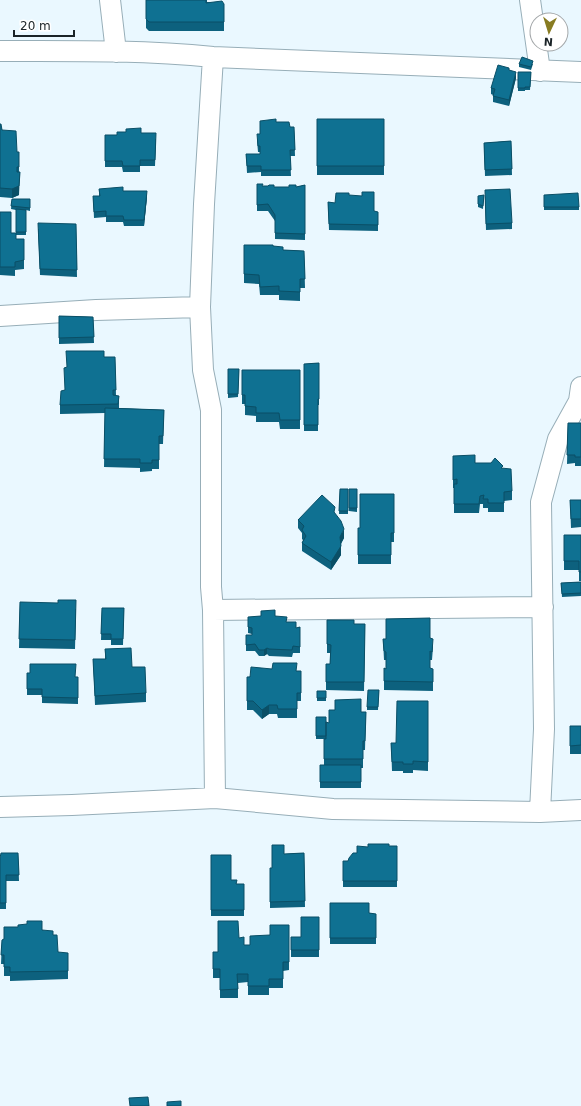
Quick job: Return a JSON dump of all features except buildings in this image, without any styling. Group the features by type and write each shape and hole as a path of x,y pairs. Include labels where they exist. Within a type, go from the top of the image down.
{"street":[{"path":"110,0 116,52"},
{"path":"530,0 540,71"},
{"path":"0,51 174,54 213,57 581,72"},
{"path":"213,57 204,204 200,307 202,370 211,410 211,587 213,610 215,798"},
{"path":"0,316 96,310 200,307"},
{"path":"540,812 544,729 541,502 558,439 579,401 581,387"},
{"path":"213,610 542,607"},
{"path":"0,806 72,805 215,798 333,809 540,812 581,810"}]}
